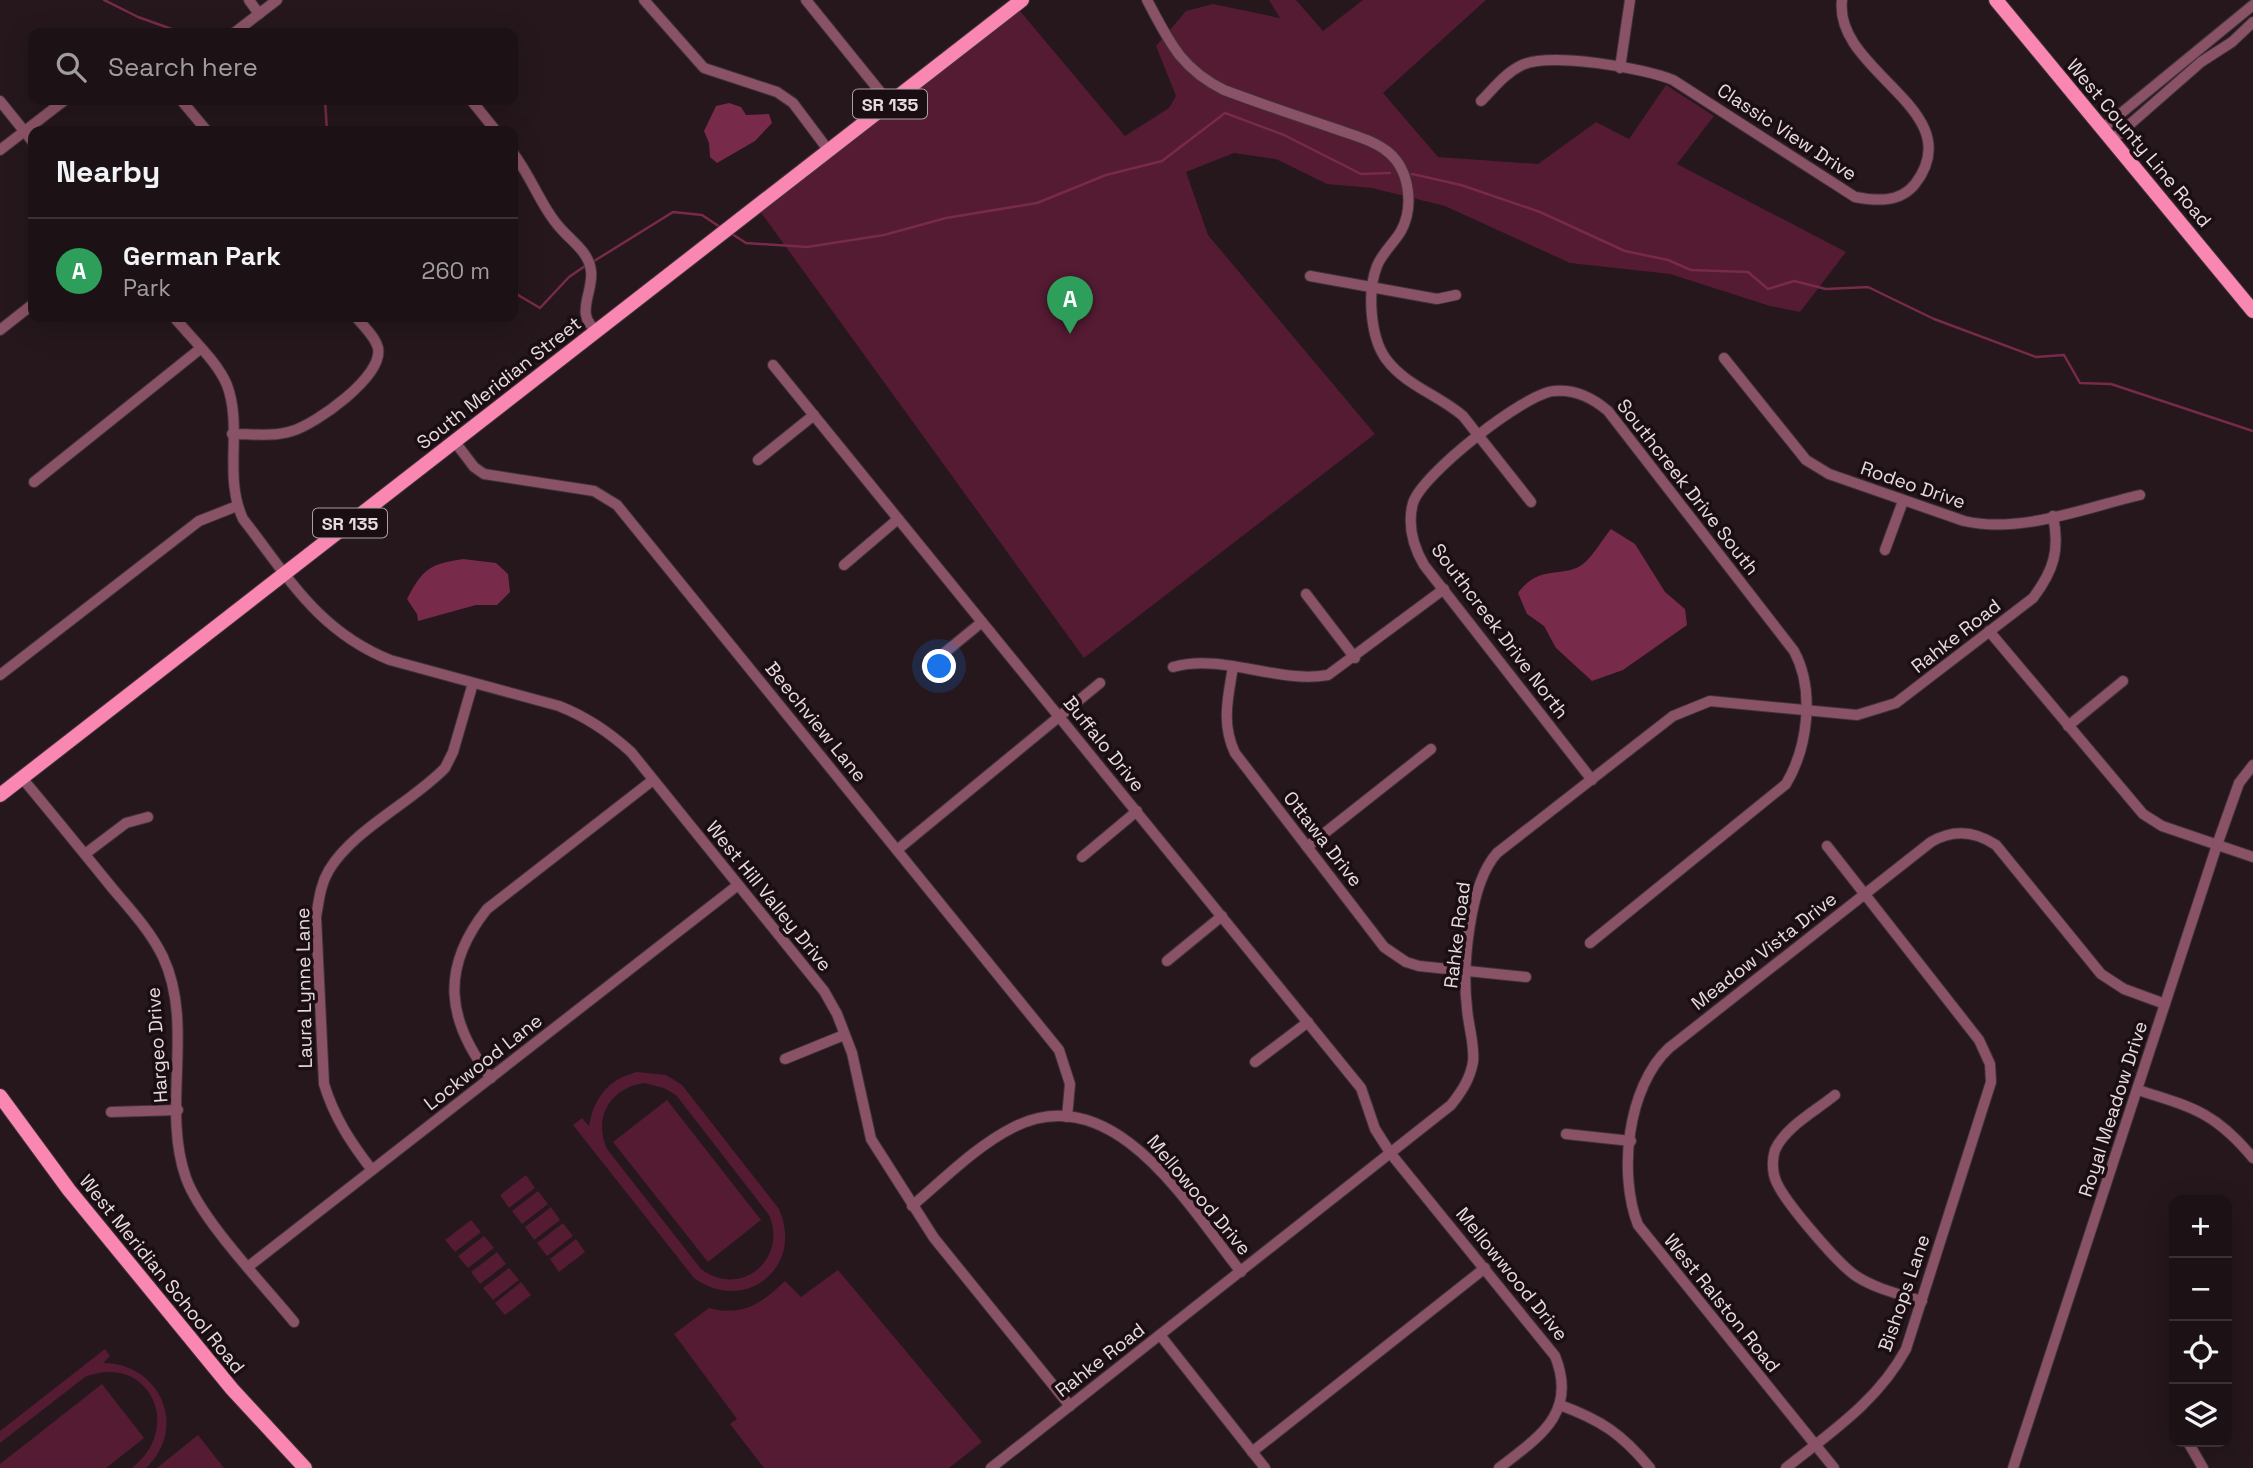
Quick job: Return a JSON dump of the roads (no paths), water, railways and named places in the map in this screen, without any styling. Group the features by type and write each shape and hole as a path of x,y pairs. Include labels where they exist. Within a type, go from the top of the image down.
{"main road":[{"name":"South Meridian Street","path":"0,795 1022,0"},
{"name":"West County Line Road","path":"1996,0 2253,311"},
{"name":"West Meridian School Road","path":"0,1096 69,1191 232,1389 304,1468"}],"street":[{"path":"249,0 259,14"},
{"path":"241,28 277,0"},
{"path":"644,0 704,68 777,92 793,103 829,151"},
{"path":"806,0 890,104"},
{"path":"1147,0 1175,52 1204,80 1224,90 1369,141 1397,161 1408,184 1409,210 1402,230 1378,263 1373,289 1374,332 1386,359 1407,381 1450,404 1480,437 1531,502"},
{"path":"1620,68 1630,0"},
{"name":"Classic View Drive","path":"1481,101 1506,75 1533,61 1555,59 1657,73 1673,80 1855,197 1877,201 1898,197 1912,187 1925,170 1929,153 1928,136 1921,120 1845,31 1842,0"},
{"path":"2107,134 2153,82 2253,5"},
{"path":"2107,134 2164,94 2253,22"},
{"path":"2153,82 2172,104"},
{"path":"0,101 28,136"},
{"path":"31,126 58,105"},
{"path":"185,105 203,126"},
{"path":"475,105 492,126"},
{"path":"0,150 28,128"},
{"path":"518,159 560,229 589,261 591,283 585,312 591,326 598,331"},
{"path":"1310,276 1437,299 1456,295"},
{"path":"0,330 28,308"},
{"path":"2,668 199,521 237,506 232,482 232,434 227,386 178,322"},
{"path":"232,434 279,434 308,424 363,383 373,372 378,358 373,338 360,322"},
{"path":"34,482 200,349"},
{"name":"Rodeo Drive","path":"1724,358 1806,460 1829,474 1903,501 1985,526 2011,526 2140,495"},
{"name":"Buffalo Drive","path":"773,365 1361,1088 1375,1129 1391,1154"},
{"name":"Southcreek Drive South","path":"1480,437 1523,402 1546,392 1579,393 1602,405 1794,651 1807,683 1798,760 1786,785 1590,943"},
{"path":"758,460 814,415"},
{"name":"Southcreek Drive North","path":"1480,437 1431,474 1413,503 1410,525 1415,550 1592,780"},
{"name":"Beechview Lane","path":"455,442 474,467 484,474 594,491 617,505 1059,1050 1070,1084 1067,1117"},
{"path":"1885,550 1903,501"},
{"name":"West Hill Valley Drive","path":"237,506 285,573 333,629 366,650 583,716 612,734 653,780 824,991 852,1053 871,1139 934,1238 1070,1406"},
{"name":"Rahke Road","path":"991,1468 1451,1105 1467,1084 1473,1060 1466,1005 1466,971 1478,887 1486,865 1673,716 1697,705 1728,702 1857,715 1896,703 2033,598 2049,578 2057,549 2053,516"},
{"path":"844,565 898,519"},
{"path":"1173,667 1195,661 1308,678 1328,675 1355,658 1444,589"},
{"path":"1306,594 1355,658"},
{"path":"927,667 982,622"},
{"path":"1989,631 2143,814 2162,826 2253,857"},
{"name":"Ottawa Drive","path":"1233,667 1225,712 1227,737 1235,752 1394,956 1419,966 1526,977"},
{"path":"2068,726 2123,681"},
{"name":"Laura Lynne Lane","path":"372,1170 351,1142 332,1109 324,1084 316,918 320,891 328,871 345,850 445,768 453,752 473,683"},
{"path":"897,850 1100,683"},
{"path":"1307,847 1431,749"},
{"name":"Royal Meadow Drive","path":"2013,1468 2217,845 2239,783 2253,765"},
{"name":"Hargeo Drive","path":"22,778 145,927 163,957 172,982 175,1008 179,1150 186,1179 204,1211 294,1321"},
{"path":"491,1078 472,1053 458,1021 455,974 467,937 487,909 653,780"},
{"path":"1082,857 1137,811"},
{"path":"85,854 126,823 148,817"},
{"name":"Meadow Vista Drive","path":"1631,1141 1640,1088 1662,1055 1934,840 1951,834 1985,838 1999,848 2105,977 2124,989 2165,1004"},
{"path":"1826,846 1864,894"},
{"name":"Lockwood Lane","path":"249,1266 738,885"},
{"name":"Bishops Lane","path":"1786,1468 1871,1399 1891,1376 1906,1349 1990,1088 1990,1063 1979,1040 1864,894"},
{"path":"1167,961 1222,916"},
{"path":"1255,1062 1307,1021"},
{"path":"785,1059 844,1035"},
{"path":"2138,1090 2210,1115 2232,1132 2253,1157"},
{"path":"1835,1096 1786,1135 1776,1149 1772,1162 1775,1180 1836,1258 1855,1275 1877,1287 1922,1301"},
{"path":"111,1112 178,1110"},
{"name":"Mellowood Drive","path":"912,1206 994,1138 1017,1125 1040,1118 1067,1117 1105,1126 1134,1144 1241,1272"},
{"path":"1566,1134 1631,1141"},
{"name":"West Ralston Road","path":"1631,1141 1629,1196 1640,1229 1834,1468"},
{"name":"Mellowwood Drive","path":"1391,1154 1555,1356 1562,1381 1560,1405"},
{"path":"1252,1452 1485,1268"},
{"path":"1160,1335 1265,1468"},
{"path":"1499,1468 1550,1426 1560,1405 1608,1425 1632,1446 1650,1468"},
{"path":"2191,1447 2203,1468"}],"waterway":[{"path":"104,0 138,17 169,28"},
{"path":"325,105 327,126"},
{"path":"732,234 746,243 807,247 884,235 946,218 1037,203 1106,175 1162,161 1225,113 1284,135 1361,174 1390,173"},
{"path":"1412,174 1461,185 1540,212 1625,251 1668,260 1691,270 1748,272 1768,289 1794,281 1826,289 1868,287 1934,319 2036,357 2064,355 2080,383 2111,384 2253,431"},
{"path":"591,263 673,212 702,215 720,227"},
{"path":"518,295 540,308 569,277 585,266"}],"place":[{"name":"German Park","path":"1070,334"}]}
